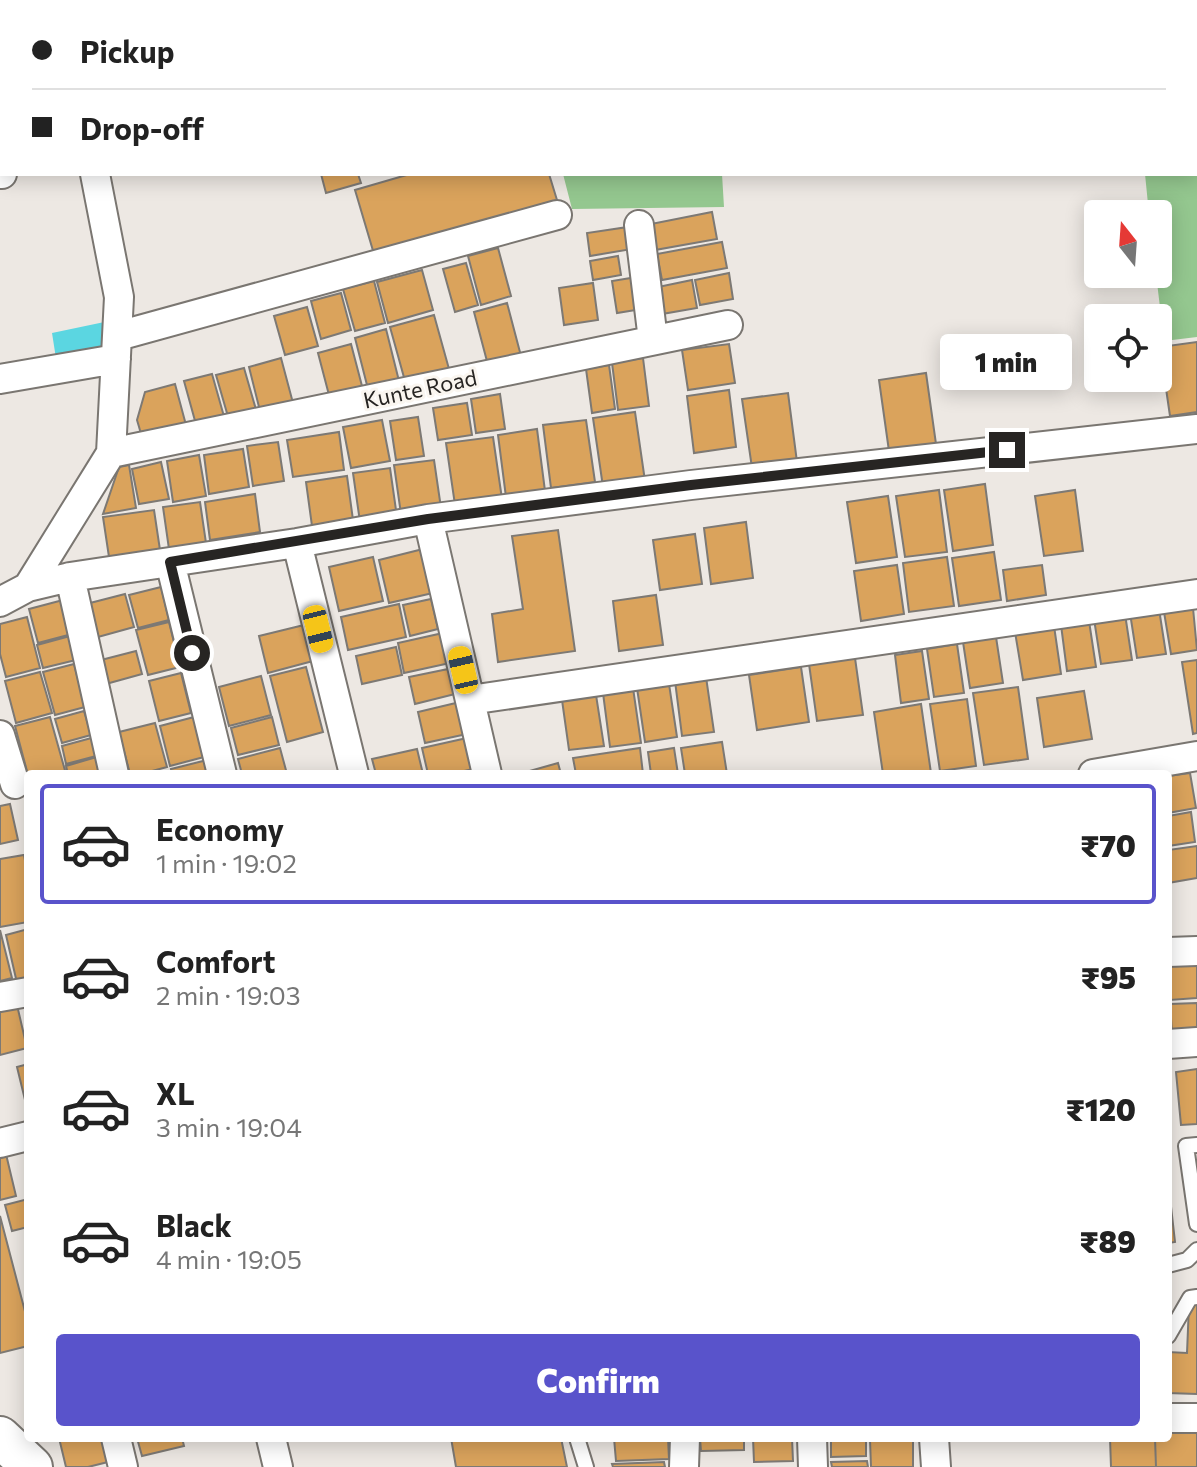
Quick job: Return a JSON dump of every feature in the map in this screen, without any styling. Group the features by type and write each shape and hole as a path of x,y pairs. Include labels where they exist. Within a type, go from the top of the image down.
{"main road":[{"path":"0,1437 32,1467"}],"street":[{"path":"28,587 111,453 119,297 95,176"},
{"path":"0,379 557,215"},
{"path":"639,225 653,340"},
{"name":"Kunte Road","path":"111,453 728,325"},
{"path":"0,602 28,587 70,577 297,543 428,519 691,485 1197,429"},
{"path":"428,519 486,770"},
{"path":"297,543 353,770"},
{"path":"170,562 221,770"},
{"path":"70,577 113,770"},
{"path":"470,700 1197,594"},
{"path":"0,735 15,784"},
{"path":"1116,770 1197,756"},
{"path":"1172,952 1197,951"},
{"path":"0,997 24,993"},
{"path":"1172,1044 1197,1042"},
{"path":"0,1143 24,1137"},
{"path":"1172,1418 1197,1418"},
{"path":"117,1442 123,1467"},
{"path":"272,1442 278,1467"},
{"path":"684,1467 685,1442"},
{"path":"812,1442 813,1467"},
{"path":"934,1442 936,1467"}],"lane":[{"path":"1197,1145 1186,1146 1197,1224"},
{"path":"1172,1264 1187,1260 1197,1250"},
{"path":"1172,1329 1190,1298 1197,1297"},
{"path":"578,1442 586,1467"}],"green space":[{"path":"564,176 722,176 724,207 572,209"},
{"path":"1145,176 1197,176 1197,337 1172,340 1172,304 1160,304 1158,288 1172,288 1172,200 1148,200"}],"water":[{"path":"114,320 113,356 57,365 52,333"}],"building":[{"path":"322,176 359,176 361,183 326,193"},
{"path":"403,176 550,176 557,200 374,254 355,190"},
{"path":"712,212 717,239 655,250 651,224"},
{"path":"628,227 632,249 590,256 587,233"},
{"path":"722,242 727,268 662,280 657,254"},
{"path":"498,248 511,296 481,305 468,256"},
{"path":"618,256 621,275 593,280 590,261"},
{"path":"466,263 478,305 455,312 443,269"},
{"path":"422,270 433,310 388,323 377,282"},
{"path":"729,273 733,299 700,305 695,280"},
{"path":"637,277 642,309 617,313 612,281"},
{"path":"692,280 697,308 662,314 658,287"},
{"path":"374,281 385,323 355,331 343,289"},
{"path":"593,283 598,320 564,325 559,288"},
{"path":"341,293 351,330 321,339 311,301"},
{"path":"507,303 521,356 488,365 474,312"},
{"path":"307,307 318,346 285,355 274,316"},
{"path":"434,315 449,369 405,381 390,327"},
{"path":"386,329 399,381 368,389 355,338"},
{"path":"1197,342 1197,412 1170,416 1167,392 1172,392 1172,345"},
{"path":"351,344 362,386 329,395 318,353"},
{"path":"729,344 735,383 688,390 682,350"},
{"path":"281,358 293,403 260,411 249,367"},
{"path":"643,358 649,406 618,410 612,363"},
{"path":"609,365 615,409 592,413 586,369"},
{"path":"244,368 257,413 229,420 216,375"},
{"path":"926,373 936,444 889,451 879,380"},
{"path":"212,374 225,420 197,428 184,381"},
{"path":"175,384 186,425 142,437 137,420 145,392"},
{"path":"729,390 736,447 694,453 687,396"},
{"path":"788,393 797,462 752,468 742,399"},
{"path":"500,394 505,429 476,433 471,399"},
{"path":"467,403 472,435 438,440 433,408"},
{"path":"635,412 645,481 603,487 593,418"},
{"path":"418,417 424,456 396,460 390,421"},
{"path":"382,420 390,461 351,468 343,427"},
{"path":"586,420 595,482 551,488 543,425"},
{"path":"537,429 545,491 506,497 498,435"},
{"path":"339,432 344,470 293,477 287,440"},
{"path":"493,437 502,499 455,505 446,443"},
{"path":"278,442 284,481 253,486 247,446"},
{"path":"243,449 249,487 209,494 204,455"},
{"path":"199,455 206,496 173,502 167,461"},
{"path":"434,460 441,508 401,514 394,465"},
{"path":"161,462 169,499 139,504 132,469"},
{"path":"129,465 136,508 103,514 119,467"},
{"path":"390,468 397,517 360,522 353,473"},
{"path":"347,476 353,520 312,526 306,482"},
{"path":"985,484 993,545 953,551 944,490"},
{"path":"939,490 947,552 905,557 896,496"},
{"path":"1075,490 1083,551 1044,556 1035,496"},
{"path":"255,494 260,532 210,540 205,502"},
{"path":"888,496 897,557 856,563 847,502"},
{"path":"200,502 206,543 169,549 163,507"},
{"path":"154,510 160,550 109,557 103,517"},
{"path":"746,522 753,578 711,584 704,528"},
{"path":"558,530 575,651 498,662 492,614 523,609 512,536"},
{"path":"695,534 702,584 660,590 653,540"},
{"path":"423,549 433,593 389,603 379,560"},
{"path":"994,552 1001,600 959,606 952,558"},
{"path":"373,557 383,601 339,611 329,567"},
{"path":"947,557 954,606 909,612 903,563"},
{"path":"897,565 904,614 861,621 854,571"},
{"path":"1042,565 1046,595 1007,601 1003,570"},
{"path":"161,587 169,620 138,628 129,595"},
{"path":"125,594 134,627 98,637 90,603"},
{"path":"656,595 663,645 619,651 613,601"},
{"path":"431,599 438,629 410,636 403,605"},
{"path":"63,600 72,634 38,643 29,609"},
{"path":"399,604 406,637 348,650 341,617"},
{"path":"1193,608 1197,650 1171,654 1164,612"},
{"path":"1159,609 1166,654 1137,658 1130,613"},
{"path":"1125,614 1132,660 1101,664 1094,619"},
{"path":"27,617 40,668 6,677 0,654 0,624"},
{"path":"1089,621 1096,667 1067,671 1061,625"},
{"path":"169,622 180,667 148,675 136,630"},
{"path":"304,625 313,661 268,673 259,636"},
{"path":"1054,626 1061,674 1023,680 1015,632"},
{"path":"443,633 450,663 404,673 398,643"},
{"path":"70,636 76,660 43,668 37,645"},
{"path":"996,637 1003,683 970,688 963,642"},
{"path":"957,644 964,693 934,697 927,649"},
{"path":"396,647 402,675 362,684 356,656"},
{"path":"136,651 142,674 106,684 101,660"},
{"path":"922,651 929,699 901,703 895,655"},
{"path":"855,658 863,715 817,721 809,664"},
{"path":"1197,660 1197,733 1193,734 1182,662"},
{"path":"74,664 85,707 55,715 43,672"},
{"path":"306,667 323,732 287,742 270,676"},
{"path":"801,667 809,722 757,730 749,675"},
{"path":"453,668 459,693 415,704 409,677"},
{"path":"40,672 52,713 16,723 5,681"},
{"path":"181,673 191,713 159,721 149,681"},
{"path":"261,676 271,715 229,726 219,687"},
{"path":"706,677 714,732 682,736 675,681"},
{"path":"669,684 677,737 645,742 637,688"},
{"path":"1018,687 1028,759 984,765 973,693"},
{"path":"633,688 641,743 610,747 603,693"},
{"path":"1084,691 1092,739 1044,747 1037,698"},
{"path":"596,695 604,746 569,750 562,700"},
{"path":"967,699 976,766 940,770 930,704"},
{"path":"460,702 467,734 425,743 418,712"},
{"path":"921,704 931,770 882,770 874,712"},
{"path":"84,711 91,735 62,743 55,719"},
{"path":"50,717 65,770 27,770 15,726"},
{"path":"194,717 204,757 170,766 160,726"},
{"path":"272,717 279,745 238,755 231,728"},
{"path":"155,723 167,767 129,770 119,732"},
{"path":"95,737 100,755 66,764 62,746"},
{"path":"467,738 473,769 427,770 422,748"},
{"path":"722,742 726,770 684,770 681,748"},
{"path":"280,748 286,770 241,770 238,759"},
{"path":"640,748 643,770 575,770 573,758"},
{"path":"674,748 677,770 650,770 648,752"},
{"path":"417,749 422,770 375,770 372,759"},
{"path":"100,756 104,770 67,770 66,766"},
{"path":"207,760 209,770 171,770"},
{"path":"558,763 560,770 533,770"},
{"path":"1190,773 1196,808 1172,812 1172,775"},
{"path":"10,804 18,840 0,844 0,806"},
{"path":"1191,812 1195,842 1172,845 1172,815"},
{"path":"1197,846 1197,878 1172,882 1172,849"},
{"path":"24,855 24,923 0,927 0,859"},
{"path":"0,930 12,978 0,981"},
{"path":"24,930 24,981 17,983 6,935"},
{"path":"1197,960 1197,998 1172,1000 1172,962"},
{"path":"1197,1003 1197,1032 1172,1033 1172,1004"},
{"path":"17,1005 24,1049 0,1055 0,1010"},
{"path":"24,1065 24,1096 17,1067"},
{"path":"1197,1069 1197,1124 1181,1125 1176,1072"},
{"path":"5,1150 16,1196 0,1200 0,1151"},
{"path":"24,1200 24,1228 12,1231 5,1205"},
{"path":"1172,1215 1175,1242 1172,1242"},
{"path":"0,1216 24,1308 24,1347 0,1353"},
{"path":"1189,1305 1197,1305 1197,1394 1172,1393 1172,1352 1187,1353"},
{"path":"1197,1430 1197,1467 1156,1467 1155,1442 1172,1442 1172,1431"},
{"path":"60,1442 107,1442 112,1461 88,1467 66,1467"},
{"path":"138,1442 183,1442 184,1446 142,1456"},
{"path":"452,1442 562,1442 567,1467 456,1467"},
{"path":"614,1442 668,1442 669,1459 616,1461"},
{"path":"700,1442 744,1442 744,1450 701,1451"},
{"path":"753,1442 792,1442 793,1461 754,1462"},
{"path":"831,1442 866,1442 866,1456 831,1457"},
{"path":"870,1442 913,1442 913,1467 871,1467"},
{"path":"1110,1442 1155,1442 1156,1467 1111,1467"},
{"path":"867,1461 868,1467 832,1467 831,1462"},
{"path":"664,1462 665,1467 613,1467 612,1464"}],"route":[{"path":"192,653 170,562 428,519 691,485 1007,450"}]}
